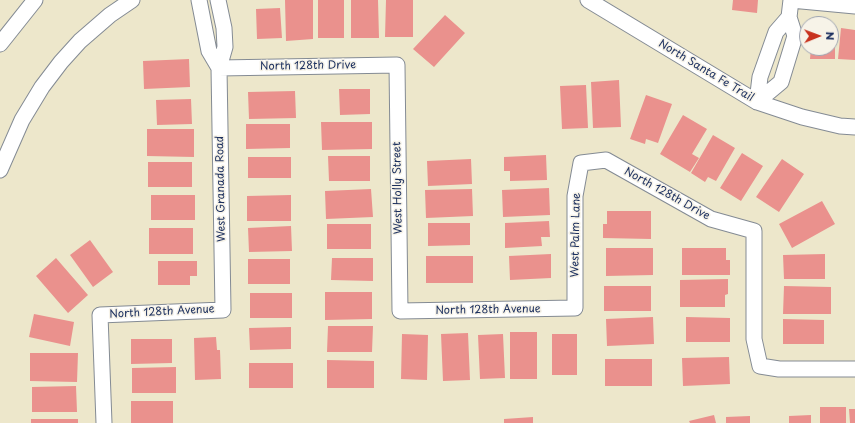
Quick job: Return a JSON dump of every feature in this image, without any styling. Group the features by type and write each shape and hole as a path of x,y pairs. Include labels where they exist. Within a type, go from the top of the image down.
{"street":[{"path":"0,44 35,0"},
{"path":"0,170 22,120 42,87 61,62 80,41 110,15 132,0"},
{"name":"West Granada Road","path":"199,0 209,50 219,68"},
{"name":"West Granada Road","path":"218,0 224,28 225,47 219,68 223,310"},
{"name":"North Santa Fe Trail","path":"588,0 757,102 840,126 855,127"},
{"path":"757,102 781,82 794,36 789,17 791,0 855,6"},
{"path":"757,102 760,77 776,32 789,17"},
{"name":"North 128th Drive","path":"219,68 396,65"},
{"name":"West Holly Street","path":"396,65 400,311"},
{"name":"North 128th Drive","path":"581,163 606,160 711,219 754,231 754,339 760,366 779,369 855,369"},
{"name":"West Palm Lane","path":"575,308 575,196 581,163"},
{"name":"North 128th Avenue","path":"400,311 575,308"},
{"name":"North 128th Avenue","path":"104,423 100,315 223,310"}],"building":[{"path":"285,0 313,0 313,39 286,41"},
{"path":"318,0 344,0 344,38 318,38"},
{"path":"351,0 378,0 379,38 351,38"},
{"path":"386,0 413,0 413,37 385,37"},
{"path":"733,0 758,0 757,13 732,10"},
{"path":"280,8 282,38 257,39 256,9"},
{"path":"445,15 465,33 434,67 413,49"},
{"path":"841,28 855,30 855,60 838,59"},
{"path":"810,56 835,56 835,59 810,59"},
{"path":"189,59 190,87 144,89 143,61"},
{"path":"619,80 621,127 593,128 591,82"},
{"path":"586,85 588,128 562,129 560,86"},
{"path":"339,89 370,89 370,114 340,115"},
{"path":"295,91 296,118 249,119 248,92"},
{"path":"646,95 672,104 658,143 646,139 645,144 630,139"},
{"path":"191,99 192,124 157,125 156,100"},
{"path":"683,115 707,129 692,154 699,158 690,172 660,154"},
{"path":"321,122 372,122 372,149 322,150"},
{"path":"246,124 290,124 290,148 246,149"},
{"path":"147,129 194,129 194,157 147,156"},
{"path":"713,135 735,148 716,181 708,177 705,182 691,173"},
{"path":"742,153 763,166 741,201 720,188"},
{"path":"546,155 547,180 510,181 510,171 504,171 504,157"},
{"path":"328,156 370,156 370,181 329,181"},
{"path":"248,157 291,157 291,178 248,178"},
{"path":"471,159 472,184 428,186 427,161"},
{"path":"782,159 804,174 779,212 756,197"},
{"path":"148,162 192,162 192,187 148,187"},
{"path":"549,188 550,215 503,217 502,190"},
{"path":"371,189 373,217 326,219 325,191"},
{"path":"472,189 473,216 426,218 425,190"},
{"path":"151,195 195,195 195,220 151,220"},
{"path":"291,195 291,221 247,221 247,196"},
{"path":"822,201 835,224 792,248 779,224"},
{"path":"607,211 651,211 651,239 603,238 603,224 607,224"},
{"path":"549,221 550,237 541,237 542,246 505,248 505,223"},
{"path":"428,223 470,223 470,245 428,246"},
{"path":"327,224 371,224 371,249 327,249"},
{"path":"291,226 292,251 249,252 248,228"},
{"path":"149,228 193,228 193,254 149,254"},
{"path":"90,240 113,272 93,287 70,255"},
{"path":"606,248 653,248 653,275 606,276"},
{"path":"682,248 726,248 726,260 730,260 730,275 682,275"},
{"path":"551,254 551,278 510,280 509,256"},
{"path":"825,254 825,279 784,279 783,255"},
{"path":"426,256 473,256 473,283 426,283"},
{"path":"56,258 88,295 68,313 36,276"},
{"path":"332,258 373,258 373,281 331,280"},
{"path":"248,259 290,259 290,284 248,284"},
{"path":"158,261 197,261 197,276 190,276 190,285 158,285"},
{"path":"728,279 728,294 725,295 725,307 680,307 680,280"},
{"path":"604,286 651,286 651,311 604,311"},
{"path":"784,286 831,287 831,314 783,314"},
{"path":"325,292 372,292 372,319 325,320"},
{"path":"250,293 292,293 292,318 250,318"},
{"path":"34,314 74,322 70,346 29,337"},
{"path":"653,317 654,344 607,346 606,319"},
{"path":"686,317 730,318 730,342 686,342"},
{"path":"783,319 824,320 824,344 783,344"},
{"path":"328,326 373,326 372,352 327,352"},
{"path":"291,327 291,349 250,350 249,328"},
{"path":"510,332 537,332 537,379 510,379"},
{"path":"468,333 470,380 443,381 441,334"},
{"path":"402,334 428,335 427,380 401,379"},
{"path":"503,334 505,378 480,379 478,335"},
{"path":"552,334 577,334 577,375 552,375"},
{"path":"216,337 217,350 220,350 221,379 195,380 194,338"},
{"path":"131,339 172,339 172,363 131,364"},
{"path":"30,353 78,353 77,382 30,381"},
{"path":"729,357 730,384 683,386 682,358"},
{"path":"605,359 652,359 652,386 605,386"},
{"path":"327,360 374,361 374,388 327,388"},
{"path":"249,363 293,363 293,388 249,388"},
{"path":"176,367 176,393 132,393 132,368"},
{"path":"76,386 77,412 32,412 32,387"},
{"path":"131,401 173,401 173,423 131,423"},
{"path":"820,407 846,407 846,423 820,423"},
{"path":"849,409 855,409 855,423 850,423"},
{"path":"714,415 716,423 690,423 689,421"},
{"path":"811,415 811,423 789,423 789,416"},
{"path":"750,416 750,423 726,423 726,417"},
{"path":"533,417 533,423 504,423 504,419"},
{"path":"31,419 78,419 78,423 31,423"}]}
